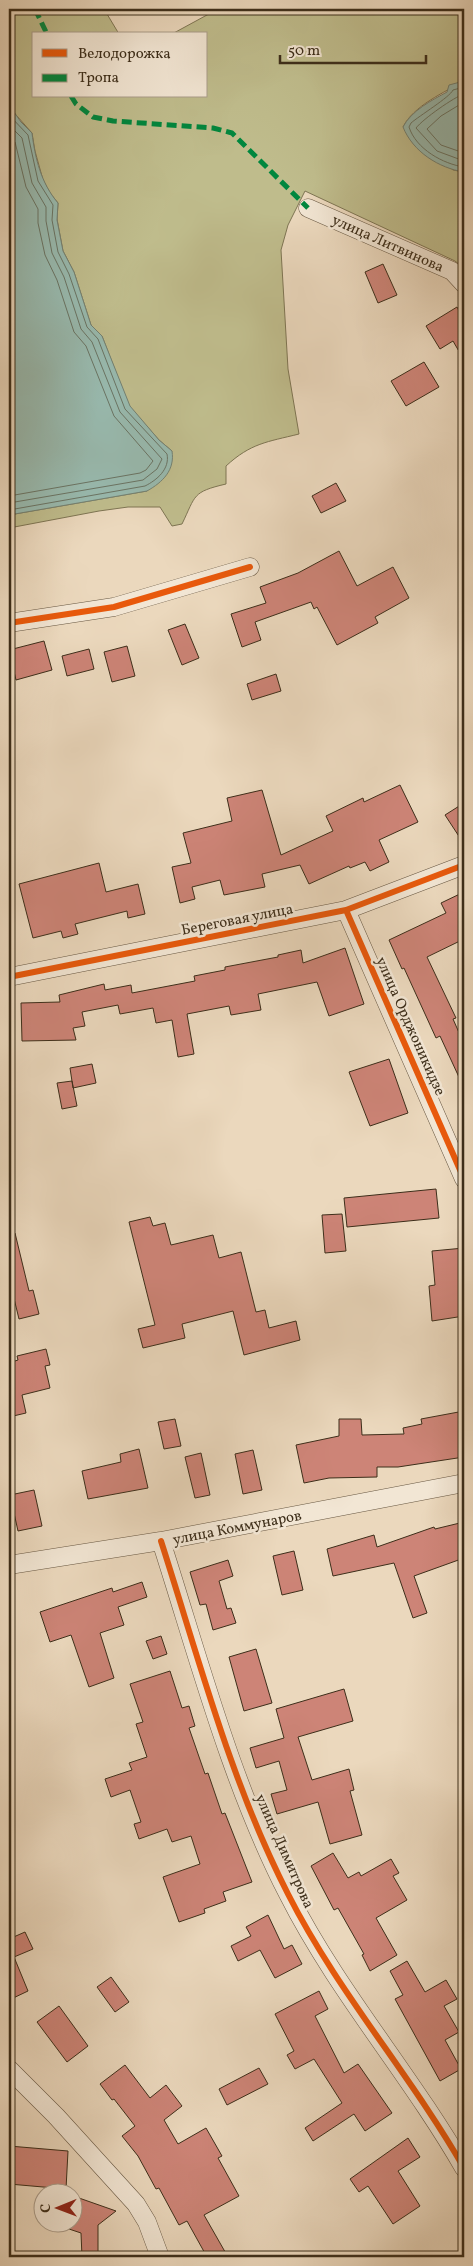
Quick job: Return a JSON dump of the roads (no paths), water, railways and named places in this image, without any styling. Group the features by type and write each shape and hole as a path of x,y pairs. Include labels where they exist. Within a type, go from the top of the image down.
{"street":[{"name":"улица Литвинова","path":"308,208 452,271 464,284"},
{"path":"9,623 114,607 250,567"},
{"name":"Береговая улица","path":"9,977 346,910 464,865"},
{"name":"улица Орджоникидзе","path":"346,910 464,1179"},
{"name":"улица Коммунаров","path":"9,1565 161,1541 464,1483"},
{"name":"улица Димитрова","path":"161,1541 221,1729 260,1832 288,1894 316,1943 464,2168"},
{"path":"9,2069 56,2116 136,2204 147,2222 160,2257"}],"water":[{"path":"464,81 464,172 436,163 413,144 403,127 416,111 447,92 449,85"},
{"path":"9,105 21,122 32,133 35,152 43,179 58,203 57,220 63,251 74,272 91,325 102,336 130,406 159,440 172,451 172,464 167,475 147,491 9,515"}]}
